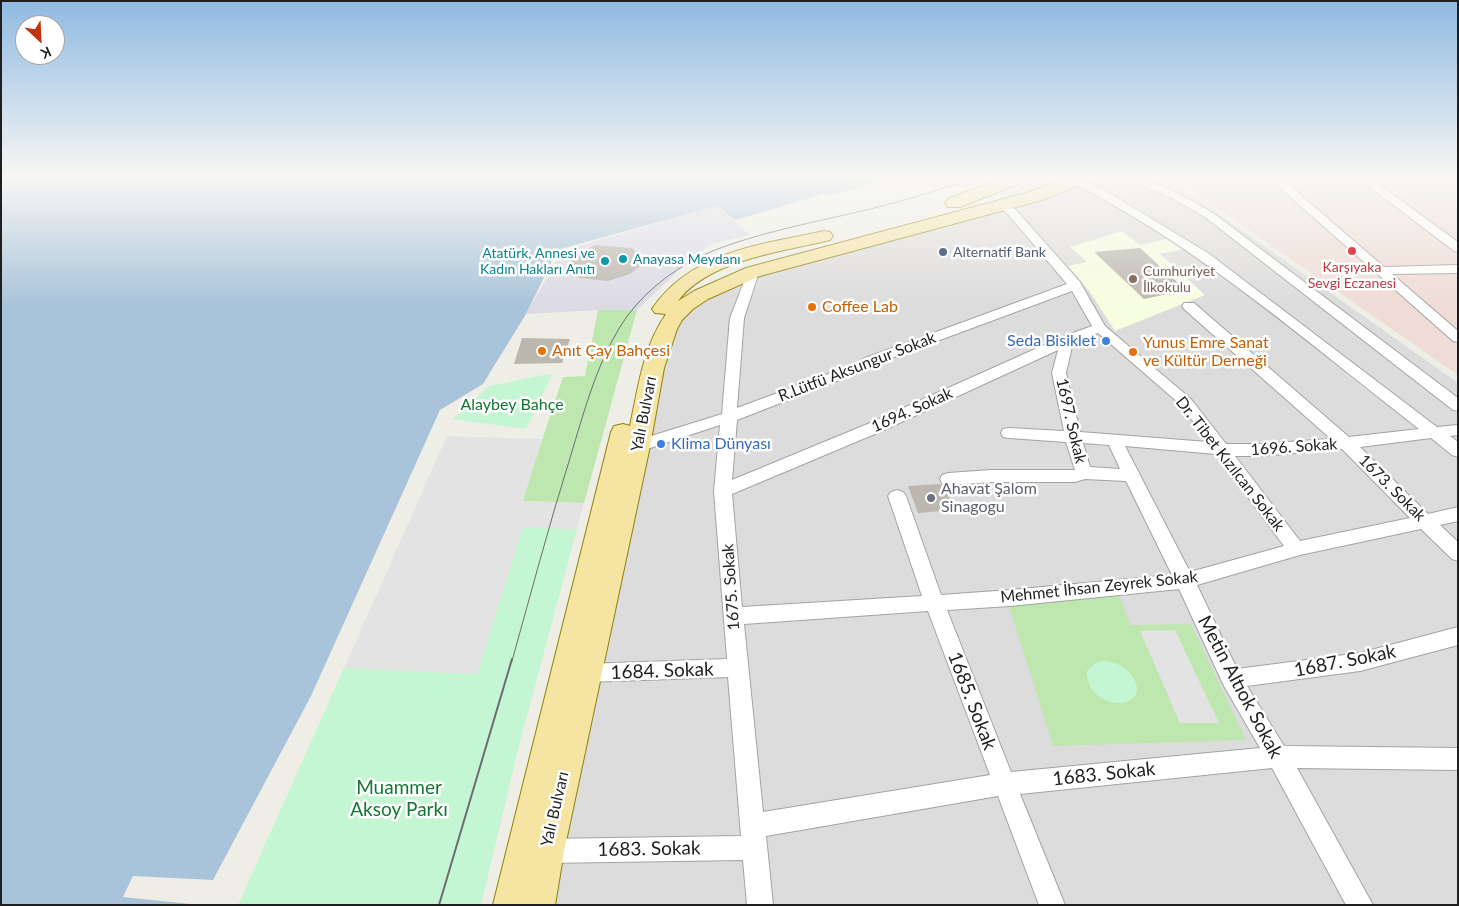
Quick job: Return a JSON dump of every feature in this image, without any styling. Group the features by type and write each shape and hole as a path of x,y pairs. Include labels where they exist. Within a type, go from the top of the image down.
{"main road":[{"name":"Yalı Bulvarı","path":"535,905 544,851 638,446 653,368 666,329 686,304 742,266 896,220"},
{"name":"Yalı Bulvarı","path":"513,905 644,345 665,303 678,290 712,267 742,266 941,220"}],"street":[{"name":"Dr. Tibet Kızılcan Sokak","path":"1019,220 1075,286 1100,328 1186,402 1296,549"},
{"path":"1150,220 1204,256 1458,451"},
{"path":"1216,220 1458,406"},
{"path":"1323,220 1458,338"},
{"path":"1420,220 1458,248"},
{"name":"1675. Sokak","path":"742,266 723,492 732,616 760,905"},
{"path":"1381,271 1458,269"},
{"name":"R.Lütfü Aksungur Sokak","path":"638,446 730,417 860,367 873,360 1075,286"},
{"name":"1673. Sokak","path":"1189,306 1346,443 1458,554"},
{"name":"1694. Sokak","path":"723,492 876,427 1067,340 1100,328"},
{"name":"1697. Sokak","path":"1067,340 1059,373 1073,438 1084,474"},
{"name":"1696. Sokak","path":"1009,433 1230,450 1260,450 1346,443 1458,430"},
{"name":"Metin Altıok Sokak","path":"1114,440 1185,581 1231,679 1278,757 1360,905"},
{"path":"948,478 1075,476 1084,474 1130,475"},
{"name":"1685. Sokak","path":"897,496 934,603 1052,905"},
{"name":"Mehmet İhsan Zeyrek Sokak","path":"732,616 1010,598 1185,581 1296,549 1423,520 1458,514"},
{"name":"1687. Sokak","path":"1231,679 1360,662 1458,636"},
{"name":"1684. Sokak","path":"586,673 738,668"},
{"name":"1683. Sokak","path":"544,851 753,837 1004,784 1278,757 1458,759"}],"shaded area":[{"name":"Anayasa Meydanı","path":"668,220 733,220 750,235 712,244 693,257 637,310 526,314 556,262 551,254"},
{"path":"926,220 1228,220 1458,383 1458,905 546,905 671,304 731,274"},
{"path":"1235,220 1458,220 1458,375"},
{"name":"Cumhuriyet İlkokulu","path":"1122,231 1140,245 1171,238 1185,249 1160,254 1205,295 1115,331 1090,292 1068,266 1087,262 1070,247"},
{"path":"447,436 542,439 523,501 584,503 577,529 523,527 477,674 344,668"},
{"path":"1175,630 1219,723 1180,723 1140,631"}],"green space":[{"path":"598,310 637,310 584,503 522,501 563,377 585,376"},
{"name":"Alaybey Bahçe","path":"553,373 526,429 452,419 489,386"},
{"name":"Muammer Aksoy Parkı","path":"523,527 577,529 519,746 481,905 238,905 344,668 477,674"},
{"path":"1119,594 1130,625 1191,624 1246,740 1053,746 1009,606"},
{"path":"1104,661 1121,666 1131,673 1137,689 1135,697 1127,702 1118,703 1107,701 1097,695 1090,685 1087,671 1097,662"}],"water":[{"path":"1,220 665,220 546,253 552,261 526,314 483,384 440,410 311,696 213,880 133,876 123,897 200,905 1,905"}],"building":[{"name":"Atatürk, Annesi ve Kadın Hakları Anıtı","path":"596,245 632,248 639,256 640,266 630,274 608,281 579,278 568,265 572,255"},
{"name":"Cumhuriyet İlkokulu","path":"1140,248 1186,290 1144,299 1094,252"},
{"name":"Anıt Çay Bahçesi","path":"522,338 570,339 562,363 514,364"},
{"name":"Ahavat Şalom Sinagogu","path":"940,484 944,486 954,510 918,513 908,486"}],"tram line":[{"path":"512,661 555,508 593,384 608,348 628,315 656,285 678,269 702,256 732,244 821,220"},
{"path":"439,905 512,659"}],"place":[{"name":"Karşıyaka Sevgi Eczanesi","path":"1352,251"},
{"name":"Alternatif Bank","path":"943,252"},
{"name":"Anayasa Meydanı","path":"623,259"},
{"name":"Atatürk, Annesi ve Kadın Hakları Anıtı","path":"605,261"},
{"name":"Cumhuriyet İlkokulu","path":"1133,279"},
{"name":"Coffee Lab","path":"812,307"},
{"name":"Seda Bisiklet","path":"1106,341"},
{"name":"Anıt Çay Bahçesi","path":"542,351"},
{"name":"Yunus Emre Sanat ve Kültür Derneği","path":"1133,352"},
{"name":"Klima Dünyası","path":"661,444"},
{"name":"Ahavat Şalom Sinagogu","path":"931,498"}]}
